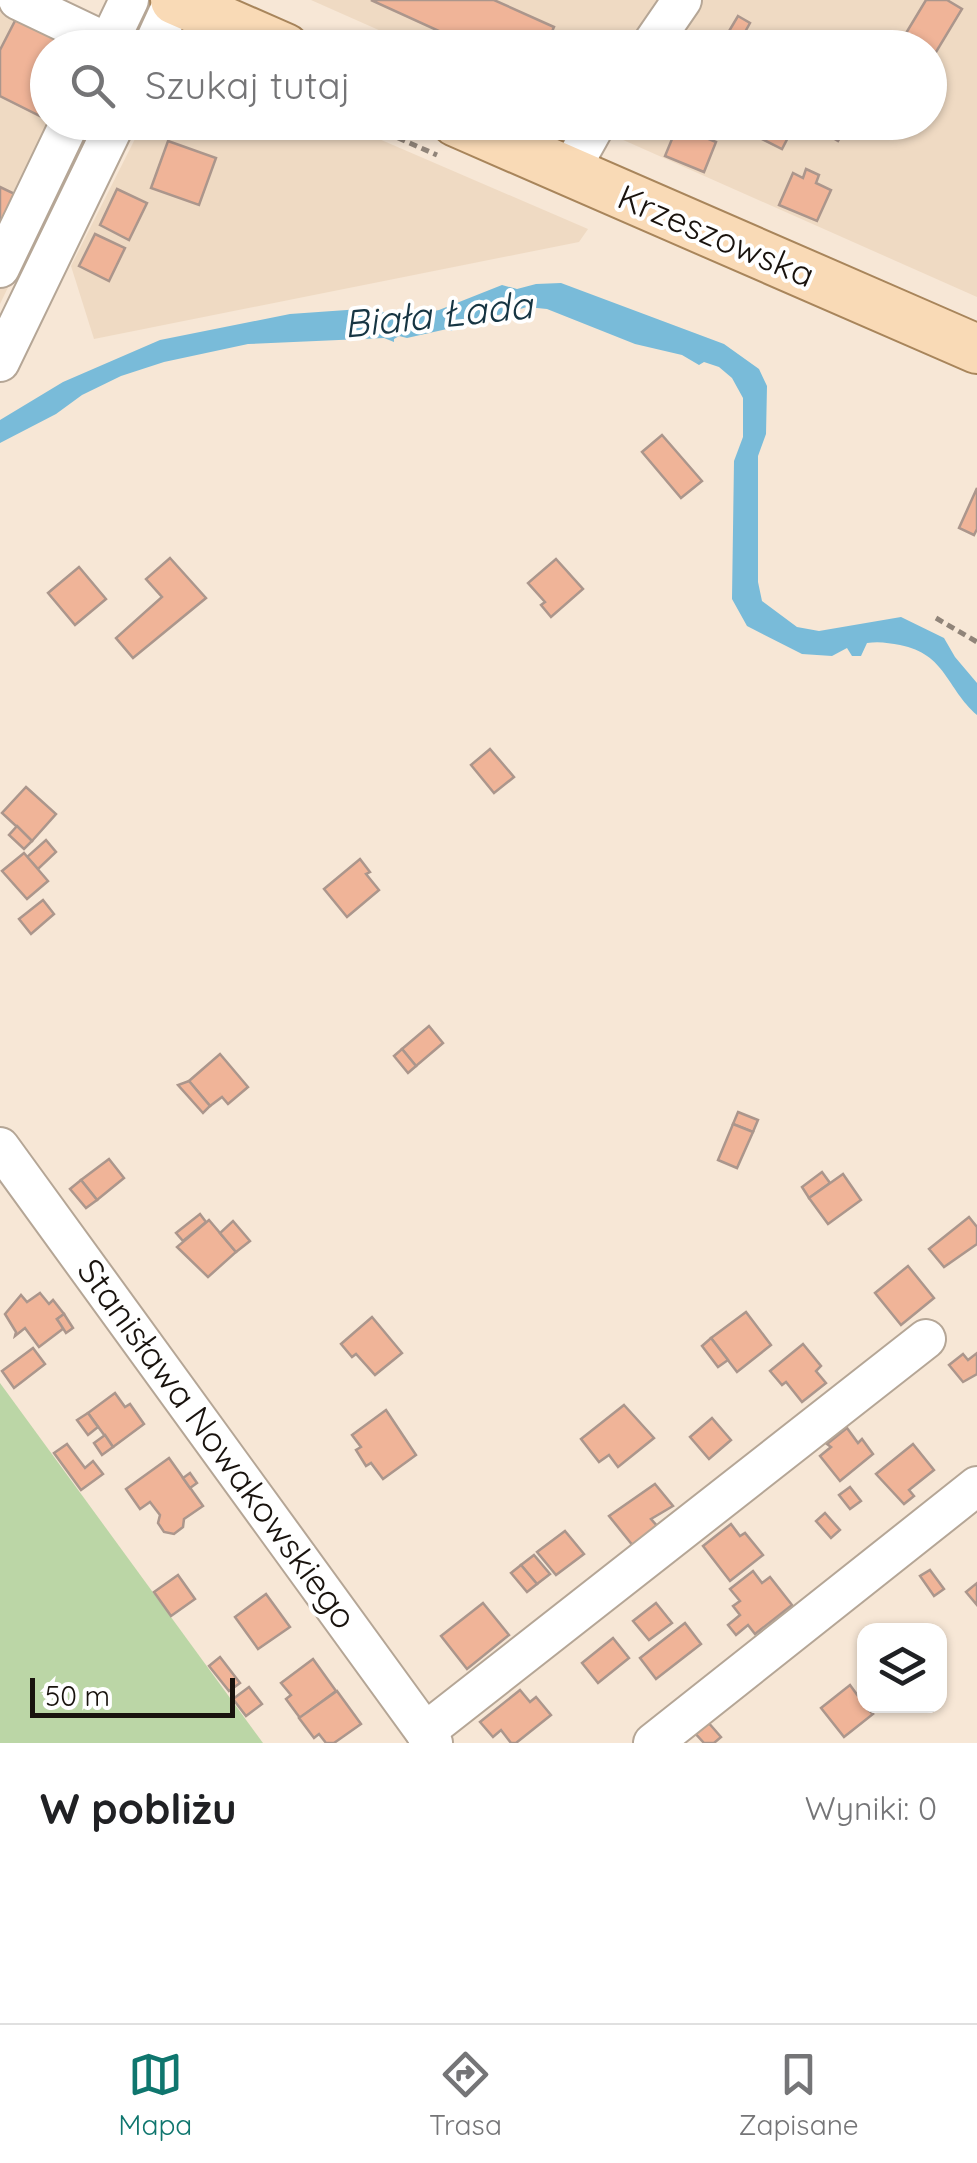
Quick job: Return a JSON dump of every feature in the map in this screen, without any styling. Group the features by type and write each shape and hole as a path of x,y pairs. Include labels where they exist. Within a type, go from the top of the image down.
{"main road":[{"path":"196,4 249,30"},
{"name":"Krzeszowska","path":"496,140 977,349"}],"street":[{"path":"18,0 77,30"},
{"path":"114,30 129,0"},
{"path":"662,30 682,0"},
{"path":"170,30 196,4"},
{"path":"0,268 61,140"},
{"path":"0,362 107,140"},
{"path":"568,172 587,140"},
{"name":"Stanisława Nowakowskiego","path":"0,1147 429,1738"},
{"path":"429,1738 926,1340"},
{"path":"653,1743 977,1486"}],"path":[{"path":"936,618 977,642"}],"shaded area":[{"path":"0,0 62,0 131,30 30,30 30,140 79,140 0,304"},
{"path":"311,0 977,0 977,297 623,140 947,140 947,30 379,30"},
{"path":"134,140 381,140 588,229 579,242 94,339 71,266"}],"green space":[{"path":"0,1383 263,1743 0,1743"}],"water":[{"name":"Biała Łada","path":"561,283 724,344 759,369 767,386 766,434 758,456 758,582 762,601 797,627 819,631 901,617 944,638 977,683 977,715 936,664 915,649 876,642 867,643 861,656 852,656 847,648 832,656 802,654 747,626 732,599 734,461 743,437 743,398 732,378 719,367 704,362 699,365 682,355 635,344 547,309 527,307 452,331 399,336 394,342 384,338 248,344 164,362 121,376 82,395 56,414 0,443 0,420 63,382 160,340 290,314 361,309 410,316 439,310 502,285 517,289"}],"building":[{"path":"371,0 494,0 554,27 553,30 437,30"},
{"path":"926,0 947,0 962,9 947,34 947,30 908,30"},
{"path":"18,15 43,30 30,30 30,111 0,96 0,50"},
{"path":"738,16 750,23 746,30 730,30"},
{"path":"672,140 716,142 704,172 665,156"},
{"path":"764,140 787,140 782,149"},
{"path":"168,141 216,158 199,205 151,188"},
{"path":"806,169 819,175 816,183 831,190 817,221 779,205 793,173 803,178"},
{"path":"0,187 17,195 0,228"},
{"path":"117,189 147,203 129,240 100,225"},
{"path":"95,234 125,248 109,281 79,266"},
{"path":"662,435 702,481 681,498 642,452"},
{"path":"977,488 977,529 974,535 959,528"},
{"path":"170,558 206,598 133,658 116,638 162,597 146,579"},
{"path":"556,559 583,589 551,617 541,605 545,602 528,583"},
{"path":"79,567 106,599 75,625 48,593"},
{"path":"490,749 514,777 494,793 471,765"},
{"path":"26,787 56,814 32,841 2,813"},
{"path":"17,826 32,841 24,849 9,835"},
{"path":"46,840 56,852 38,869 27,857"},
{"path":"24,853 48,881 27,899 2,871"},
{"path":"360,859 379,890 347,917 324,889"},
{"path":"43,900 54,914 31,934 19,919"},
{"path":"429,1026 443,1043 416,1066 402,1049"},
{"path":"402,1049 416,1066 408,1073 394,1056"},
{"path":"220,1054 248,1087 228,1104 222,1097 210,1106 189,1081"},
{"path":"189,1081 210,1106 203,1113 178,1085"},
{"path":"738,1112 758,1120 753,1132 733,1124"},
{"path":"733,1124 753,1132 737,1168 718,1160"},
{"path":"109,1159 124,1178 97,1200 81,1180"},
{"path":"822,1172 830,1183 809,1198 802,1187"},
{"path":"843,1174 861,1200 828,1224 809,1198"},
{"path":"81,1180 97,1200 86,1208 70,1189"},
{"path":"200,1214 206,1222 183,1241 176,1233"},
{"path":"969,1217 977,1227 977,1244 944,1267 929,1249"},
{"path":"209,1220 236,1252 208,1277 177,1247"},
{"path":"233,1221 250,1241 236,1252 220,1233"},
{"path":"908,1266 934,1298 901,1325 875,1293"},
{"path":"40,1293 49,1304 53,1300 64,1314 57,1319 64,1328 39,1347 25,1328 15,1336 5,1314 21,1295 27,1302"},
{"path":"746,1312 771,1345 737,1372 711,1338"},
{"path":"64,1314 73,1328 66,1333 57,1319"},
{"path":"372,1317 402,1353 375,1375 341,1344"},
{"path":"711,1338 728,1360 718,1367 702,1346"},
{"path":"803,1344 821,1366 816,1371 826,1383 802,1402 786,1382 782,1385 770,1371"},
{"path":"33,1348 45,1364 14,1388 2,1371"},
{"path":"977,1353 977,1374 963,1382 949,1365 963,1354 968,1360"},
{"path":"115,1393 125,1407 130,1404 144,1424 113,1447 88,1413"},
{"path":"624,1405 654,1438 618,1467 609,1455 599,1462 581,1439"},
{"path":"386,1410 416,1455 383,1479 371,1463 366,1466 356,1450 361,1447 352,1435"},
{"path":"88,1413 98,1427 88,1435 77,1420"},
{"path":"712,1418 731,1440 709,1459 690,1437"},
{"path":"847,1428 873,1454 840,1481 820,1456 831,1447 827,1444"},
{"path":"105,1435 113,1447 102,1455 94,1443"},
{"path":"67,1444 85,1468 93,1461 103,1474 81,1490 54,1453"},
{"path":"913,1444 934,1470 909,1490 914,1496 904,1504 876,1474"},
{"path":"169,1458 203,1506 184,1519 183,1527 174,1534 164,1532 158,1523 160,1515 150,1502 140,1509 126,1489"},
{"path":"190,1473 197,1483 190,1488 183,1478"},
{"path":"655,1484 673,1506 651,1519 659,1528 634,1547 609,1516"},
{"path":"850,1487 861,1501 850,1509 839,1495"},
{"path":"825,1513 840,1530 831,1538 816,1521"},
{"path":"731,1524 740,1536 745,1533 763,1555 730,1581 703,1546"},
{"path":"565,1531 584,1554 556,1575 537,1552"},
{"path":"534,1555 550,1574 537,1584 521,1565"},
{"path":"521,1565 537,1584 527,1592 511,1573"},
{"path":"930,1570 944,1589 934,1596 920,1576"},
{"path":"753,1571 762,1583 770,1577 792,1605 755,1634 748,1625 736,1635 728,1625 740,1615 733,1606 740,1601 730,1589"},
{"path":"178,1575 195,1599 171,1616 154,1592"},
{"path":"977,1583 977,1605 966,1592"},
{"path":"266,1594 290,1627 258,1649 235,1617"},
{"path":"483,1603 509,1635 467,1669 441,1636"},
{"path":"656,1603 672,1623 649,1640 633,1621"},
{"path":"685,1623 701,1644 656,1679 640,1658"},
{"path":"613,1638 629,1658 598,1683 582,1663"},
{"path":"220,1657 240,1683 229,1691 209,1666"},
{"path":"313,1659 336,1691 300,1718 286,1699 291,1695 281,1683"},
{"path":"850,1685 857,1695 857,1713 873,1714 844,1737 821,1708"},
{"path":"249,1687 262,1704 246,1716 233,1699"},
{"path":"520,1690 530,1702 536,1697 551,1715 516,1743 511,1743 501,1730 493,1737 480,1722"},
{"path":"337,1691 361,1724 334,1743 326,1743 319,1734 314,1738 299,1718"},
{"path":"707,1721 721,1737 714,1743 704,1743 694,1732"}]}
